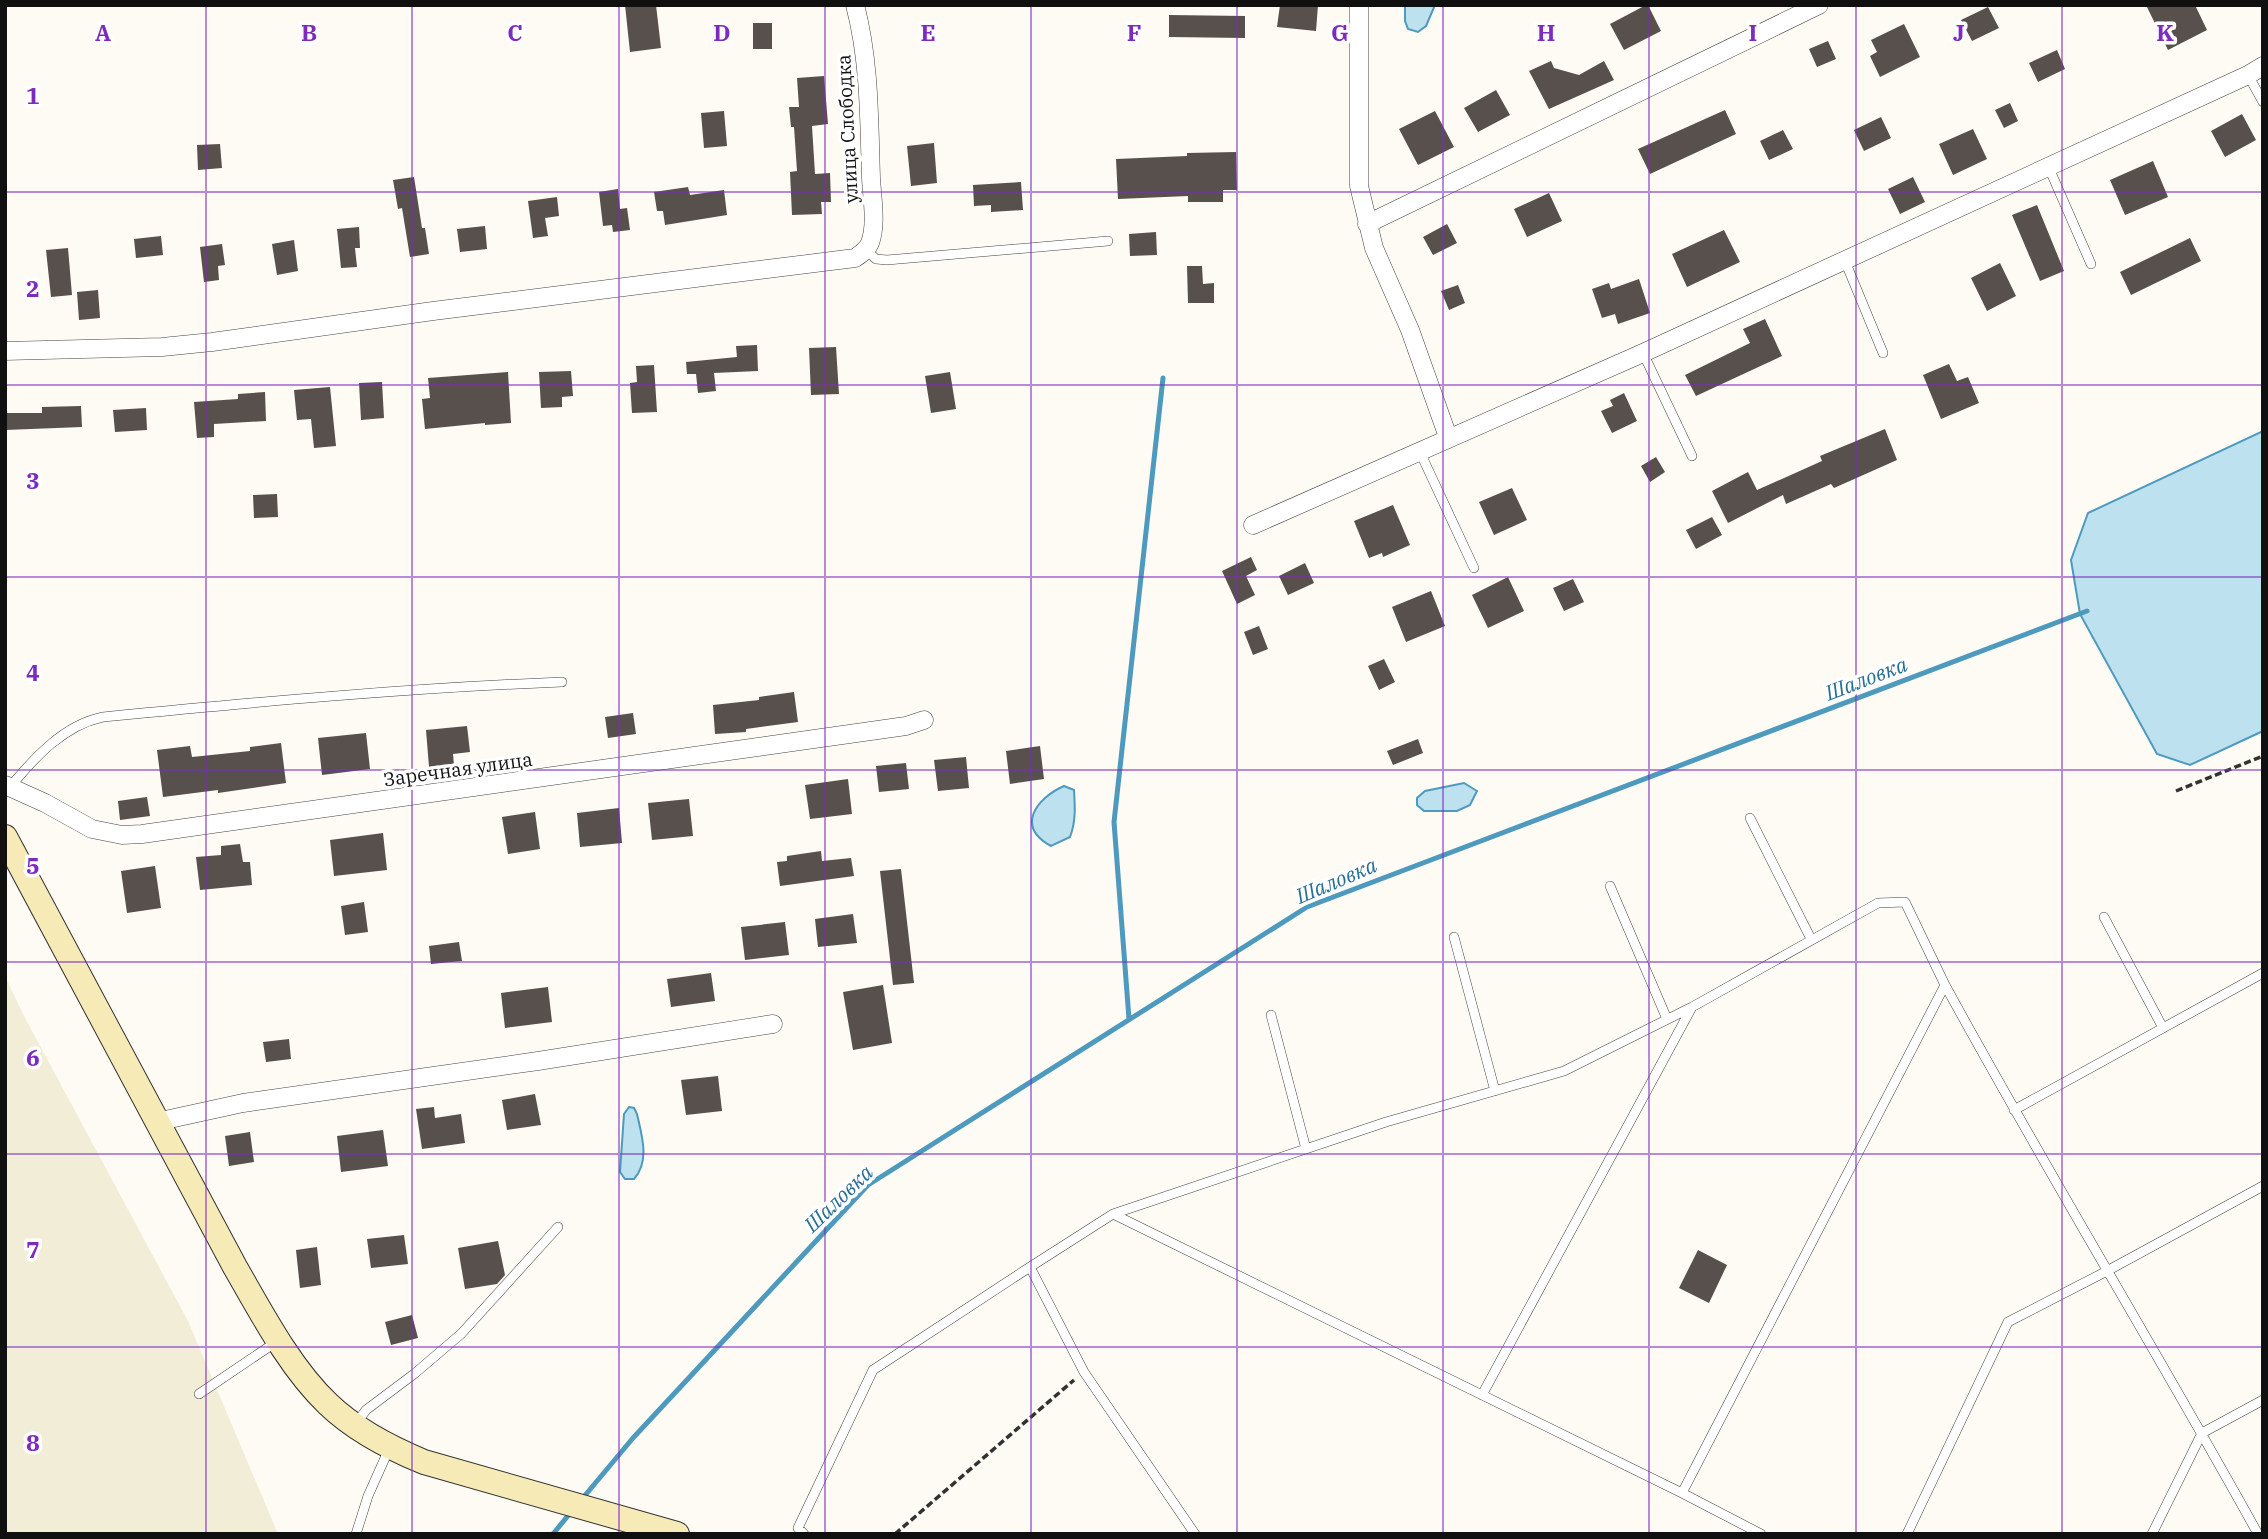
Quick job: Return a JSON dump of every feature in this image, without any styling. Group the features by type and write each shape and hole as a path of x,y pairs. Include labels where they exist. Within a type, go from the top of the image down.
{"street":[{"name":"улица Слободка","path":"855,5 863,36 867,76 872,234 866,250"},
{"path":"1359,5 1359,186 1374,248 1410,330 1448,437"},
{"path":"1367,224 1819,5"},
{"path":"1253,524 1643,353 2255,71"},
{"path":"5,351 162,347 212,342 718,274 841,262 855,258 866,250"},
{"name":"Заречная улица","path":"8,786 46,803 92,830 122,835 142,834 906,726 925,720"},
{"path":"5,837 235,1267 279,1340 328,1404 389,1447 424,1462 677,1534"},
{"path":"156,1122 243,1103 773,1024"}],"lane":[{"path":"2255,71 2263,102"},
{"path":"2049,168 2091,264"},
{"path":"866,250 876,259 887,260 1108,241"},
{"path":"1845,261 1883,353"},
{"path":"1643,353 1692,456"},
{"path":"1419,450 1474,568"},
{"path":"8,786 69,729 84,721 103,717 221,705 562,682"},
{"path":"1750,818 1811,939"},
{"path":"1610,886 1667,1019"},
{"path":"804,1534 798,1528 873,1370 1113,1214 1386,1122 1564,1071 1692,1007 1878,902 1905,902 1945,985 2014,1110 2258,1534"},
{"path":"2104,917 2163,1028"},
{"path":"1454,937 1495,1091"},
{"path":"2014,1110 2263,973"},
{"path":"1682,1493 1945,985"},
{"path":"1482,1395 1692,1007"},
{"path":"1271,1015 1306,1149"},
{"path":"1906,1534 2008,1322 2263,1186"},
{"path":"1113,1214 1682,1493 1760,1534"},
{"path":"355,1425 366,1410 461,1334 558,1227"},
{"path":"1030,1267 1084,1372 1195,1534"},
{"path":"199,1394 279,1340"},
{"path":"2152,1534 2202,1433 2263,1400"},
{"path":"356,1534 389,1447"}],"path":[{"path":"2176,791 2263,755"},
{"path":"895,1534 1084,1372"}],"shaded area":[{"path":"5,976 188,1321 278,1534 5,1534"}],"water":[{"path":"1405,5 1435,5 1426,26 1418,32 1408,29"},
{"path":"2263,431 2263,731 2190,765 2157,754 2080,614 2071,560 2088,513"},
{"path":"1464,783 1477,791 1470,805 1457,811 1424,811 1417,805 1417,798 1425,791"},
{"path":"1064,786 1074,790 1073,825 1070,837 1051,846 1040,838 1032,822 1038,806 1045,798"},
{"path":"629,1107 634,1108 637,1114 643,1148 642,1164 634,1179 625,1179 620,1172 624,1114"}],"building":[{"path":"625,5 656,5 661,48 630,52"},
{"path":"1280,5 1318,5 1316,31 1277,27"},
{"path":"1646,5 1661,31 1624,50 1610,24"},
{"path":"2146,5 2195,5 2207,30 2168,50"},
{"path":"1988,7 1999,28 1972,41 1961,20"},
{"path":"1169,15 1245,16 1245,38 1169,37"},
{"path":"753,23 772,23 772,49 753,49"},
{"path":"1904,24 1920,57 1880,77 1870,56 1877,52 1871,40"},
{"path":"1828,41 1836,59 1817,67 1809,49"},
{"path":"2057,50 2065,69 2038,82 2029,63"},
{"path":"1551,61 1554,68 1579,75 1604,61 1614,80 1549,109 1529,71"},
{"path":"824,76 828,124 812,126 815,174 830,173 831,202 821,202 822,214 792,215 790,172 797,171 794,127 791,127 789,107 799,107 797,78"},
{"path":"1496,90 1510,115 1478,132 1464,108"},
{"path":"2010,103 2018,121 2004,128 1995,110"},
{"path":"1725,110 1736,134 1650,174 1638,149"},
{"path":"724,111 727,146 704,148 701,113"},
{"path":"1435,111 1454,147 1418,165 1399,129"},
{"path":"2242,114 2256,140 2225,157 2211,131"},
{"path":"1881,117 1891,138 1864,151 1854,130"},
{"path":"1973,129 1987,159 1953,175 1939,144"},
{"path":"1783,130 1793,149 1769,160 1760,141"},
{"path":"934,143 937,183 911,186 907,146"},
{"path":"220,144 222,168 198,170 197,145"},
{"path":"1236,152 1237,190 1223,190 1223,202 1188,202 1188,196 1118,199 1116,159"},
{"path":"2153,161 2168,197 2125,215 2110,180"},
{"path":"414,177 429,254 410,257 402,208 398,209 393,180"},
{"path":"1913,177 1925,202 1900,214 1888,189"},
{"path":"1021,182 1023,210 991,212 991,205 974,206 973,185"},
{"path":"688,187 690,195 724,190 727,215 665,225 663,211 657,211 654,192"},
{"path":"618,189 620,209 627,208 630,230 613,232 612,225 603,226 599,192"},
{"path":"1549,193 1562,221 1527,237 1514,209"},
{"path":"557,197 559,216 545,218 548,236 533,238 528,201"},
{"path":"2037,205 2064,271 2040,281 2012,215"},
{"path":"1447,224 1457,243 1433,255 1423,237"},
{"path":"485,226 487,249 460,252 457,229"},
{"path":"359,227 360,248 355,248 357,267 341,268 337,229"},
{"path":"1724,230 1740,262 1687,287 1672,254"},
{"path":"1156,232 1157,255 1130,256 1129,234"},
{"path":"161,236 163,255 136,258 134,239"},
{"path":"2190,238 2201,261 2131,295 2120,272"},
{"path":"294,240 298,271 277,275 272,244"},
{"path":"222,244 225,265 218,266 219,280 204,282 200,247"},
{"path":"68,248 72,295 51,297 46,250"},
{"path":"2000,263 2016,296 1987,311 1971,278"},
{"path":"1187,266 1202,266 1203,284 1214,283 1214,303 1188,303"},
{"path":"1639,279 1650,313 1618,324 1615,314 1602,318 1592,289 1609,283 1611,289"},
{"path":"1458,285 1465,303 1449,310 1441,291"},
{"path":"98,290 100,318 79,320 77,292"},
{"path":"1765,319 1782,356 1696,396 1685,375 1750,343 1743,329"},
{"path":"757,345 758,371 714,373 716,391 698,393 696,374 687,374 686,362 737,357 736,346"},
{"path":"836,347 839,394 811,395 809,348"},
{"path":"1949,364 1957,381 1968,377 1979,403 1941,419 1923,375"},
{"path":"654,365 657,412 632,413 630,383 637,382 636,366"},
{"path":"571,371 573,396 562,397 562,407 541,408 539,372"},
{"path":"508,372 511,423 425,429 422,399 430,398 428,378"},
{"path":"950,372 956,409 931,413 925,376"},
{"path":"382,382 384,418 361,420 359,383"},
{"path":"330,387 336,446 314,448 311,419 297,420 294,390"},
{"path":"265,392 266,421 214,424 214,437 197,438 194,402 238,399 238,394"},
{"path":"1624,393 1637,421 1612,433 1601,411 1613,406 1610,400"},
{"path":"81,406 82,427 5,430 5,413 42,413 42,407"},
{"path":"146,408 147,430 115,432 113,410"},
{"path":"1885,429 1897,460 1834,488 1831,484 1786,504 1783,495 1728,523 1712,491 1748,472 1757,490 1822,461 1820,456"},
{"path":"1656,457 1665,472 1650,482 1641,466"},
{"path":"1512,488 1527,520 1494,535 1479,502"},
{"path":"277,494 278,517 254,518 253,495"},
{"path":"1393,505 1410,545 1383,557 1382,553 1369,558 1354,521"},
{"path":"1712,517 1722,535 1696,549 1686,530"},
{"path":"1251,557 1257,570 1246,576 1255,595 1237,604 1222,571"},
{"path":"1305,563 1314,583 1288,595 1279,576"},
{"path":"1508,577 1524,611 1488,628 1472,595"},
{"path":"1573,579 1584,602 1564,611 1553,588"},
{"path":"1431,591 1445,626 1406,642 1392,607"},
{"path":"1259,626 1268,649 1253,655 1244,632"},
{"path":"1384,659 1395,682 1379,690 1368,666"},
{"path":"794,692 798,722 746,729 746,732 715,734 713,705 759,700 759,697"},
{"path":"633,713 636,734 608,738 605,717"},
{"path":"467,726 470,752 453,754 454,765 429,767 426,730"},
{"path":"366,733 370,769 322,775 318,738"},
{"path":"1418,739 1423,753 1393,765 1387,751"},
{"path":"281,743 286,783 218,793 218,790 163,797 157,750 190,746 192,757 250,751 250,747"},
{"path":"1040,746 1044,779 1010,784 1006,751"},
{"path":"966,757 969,788 938,791 934,760"},
{"path":"906,763 909,789 879,792 876,766"},
{"path":"848,779 852,814 810,819 805,785"},
{"path":"147,797 150,816 120,820 118,801"},
{"path":"689,799 693,836 652,840 648,803"},
{"path":"619,808 622,843 580,847 577,813"},
{"path":"535,812 540,849 508,854 502,817"},
{"path":"383,833 387,870 334,876 330,840"},
{"path":"240,844 243,862 250,862 252,885 200,890 196,857 221,855 221,846"},
{"path":"821,851 822,861 851,858 854,876 780,886 777,862 787,861 787,856"},
{"path":"155,866 161,908 127,913 121,871"},
{"path":"901,869 914,983 893,985 880,871"},
{"path":"364,902 368,932 345,935 341,906"},
{"path":"853,914 857,943 818,947 815,919"},
{"path":"785,922 789,955 745,960 741,927"},
{"path":"459,942 462,961 431,964 429,946"},
{"path":"711,973 715,1001 671,1007 667,979"},
{"path":"883,985 892,1043 853,1050 843,992"},
{"path":"548,987 552,1022 505,1028 501,993"},
{"path":"289,1039 291,1059 266,1062 263,1042"},
{"path":"718,1076 722,1111 686,1115 681,1080"},
{"path":"535,1094 541,1125 507,1130 502,1100"},
{"path":"434,1107 435,1118 461,1114 465,1143 422,1149 416,1109"},
{"path":"383,1130 388,1166 341,1172 337,1136"},
{"path":"250,1132 254,1162 229,1166 225,1136"},
{"path":"404,1235 408,1264 371,1268 367,1239"},
{"path":"498,1241 505,1275 497,1284 465,1289 458,1248"},
{"path":"317,1247 321,1285 300,1288 296,1250"},
{"path":"1698,1250 1727,1265 1709,1303 1679,1288"},
{"path":"412,1315 418,1338 391,1345 385,1322"}],"waterway":[{"path":"1129,1019 1114,822 1163,378"},
{"name":"Шаловка","path":"582,1499 633,1438 868,1185 1307,907 2087,611"},
{"name":"Шаловка","path":"553,1534 571,1512"}]}
